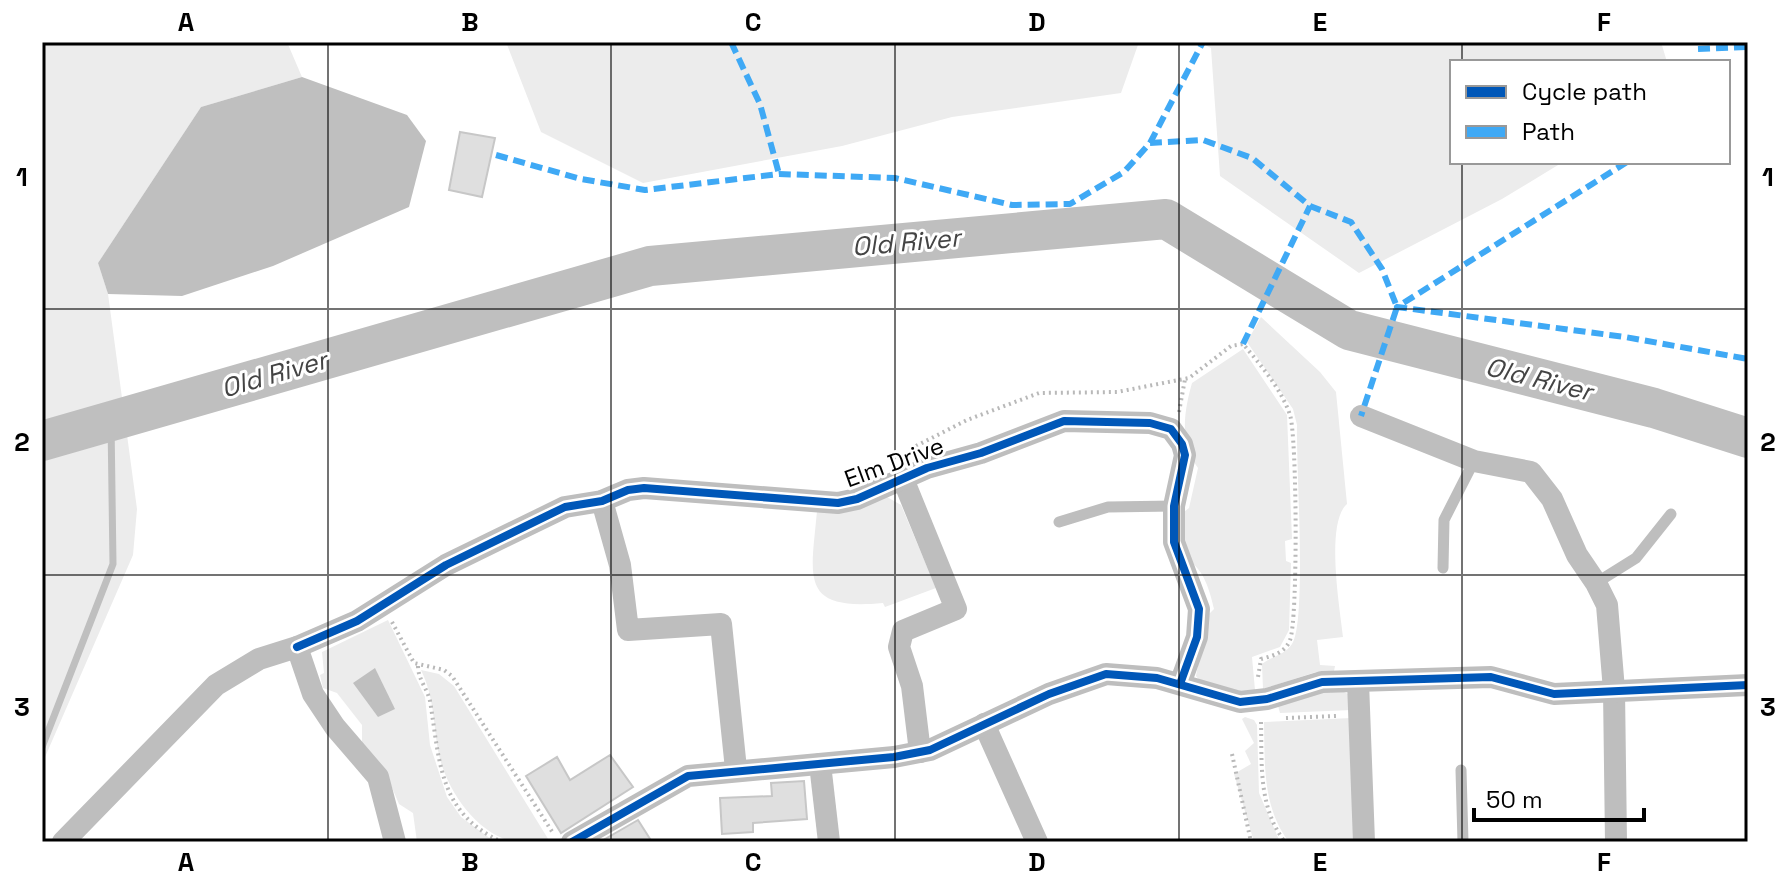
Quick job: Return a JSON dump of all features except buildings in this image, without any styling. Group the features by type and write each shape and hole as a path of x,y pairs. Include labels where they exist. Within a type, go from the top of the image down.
{"street":[{"path":"1361,416 1474,461 1531,472 1552,499 1577,555 1596,583 1608,615 1614,690 1616,842"},
{"name":"Elm Drive","path":"63,842 216,685 259,659 297,647 384,605 446,565 565,507 602,501 628,490 644,488 838,503 927,468 981,453 1064,421 1150,423 1174,433"},
{"path":"1174,433 1185,455 1174,506 1177,559 1199,609 1197,637 1180,684"},
{"path":"903,479 956,609 903,631 900,637 899,647 912,686 920,752"},
{"path":"602,501 620,565 628,630 721,624 736,769"},
{"path":"297,647 313,694 335,727 378,777 395,842"},
{"path":"572,842 675,781 736,769 820,764 920,752 1078,681 1106,674 1138,674 1259,710 1308,684 1491,677 1554,694 1748,685"},
{"path":"1358,682 1364,842"},
{"path":"984,724 1037,842"},
{"path":"820,764 829,842"}],"lane":[{"path":"1443,568 1444,520 1474,461"},
{"path":"1059,522 1108,507 1174,506"},
{"path":"1596,583 1636,558 1671,514"},
{"path":"1461,770 1463,842"}],"path":[{"path":"1243,344 1286,405 1292,430 1296,548 1293,622 1287,646 1258,663 1262,786 1272,821 1285,842"},
{"path":"1174,433 1185,379"},
{"path":"384,605 418,666 429,700 434,750 442,777 464,815 502,842"},
{"path":"418,666 444,670 452,676 559,842"},
{"path":"1259,710 1360,715"},
{"path":"1232,754 1251,842"}],"shaded area":[{"path":"42,42 287,42 302,77 201,107 98,263 108,294 137,509 133,555 42,764"},
{"path":"506,42 1139,42 1121,93 952,117 842,146 643,183 541,132"},
{"path":"1198,42 1661,42 1666,60 1450,60 1450,164 1560,164 1502,199 1359,273 1220,176 1211,48"},
{"path":"302,77 407,115 426,141 409,207 273,266 182,296 108,294 98,263 201,107"},
{"path":"1261,317 1320,372 1336,392 1347,504 1340,514 1335,547 1343,637 1317,640 1320,665 1335,666 1334,671 1316,672 1263,689 1262,664 1289,648 1296,630 1300,540 1297,425 1293,409 1247,342"},
{"path":"1243,349 1287,415 1292,539 1285,541 1286,561 1291,563 1289,630 1280,647 1252,657 1255,690 1240,691 1207,685 1196,676 1207,616 1214,609 1202,575 1187,560 1180,515 1189,508 1198,468 1188,448 1185,427 1192,383"},
{"path":"887,497 901,505 936,588 885,607 883,603 836,601 824,595 816,585 813,572 817,511"},
{"path":"388,620 425,697 430,745 447,797 461,817 495,842 417,842 413,813 399,804 390,783 362,742 362,725 337,693 323,688 320,675 324,673 322,652"},
{"path":"375,668 395,709 378,717 353,683"},
{"path":"421,670 439,674 454,686 550,842 517,843 499,837 465,808 443,768 431,702"},
{"path":"1342,691 1348,694 1352,710 1280,713 1278,706 1317,692"},
{"path":"1351,718 1355,842 1289,842 1269,799 1264,722"},
{"path":"1242,719 1254,720 1257,725 1259,793 1280,842 1254,842 1234,774 1251,764 1245,751 1254,743"}],"waterway":[{"name":"Old River","path":"42,441 650,266 1166,219 1349,330 1654,408 1748,438"},
{"path":"42,747 113,564 111,422"}],"marked path":[{"path":"731,42 760,104 779,174"},
{"path":"1150,143 1203,42"},
{"path":"1698,49 1748,47"},
{"path":"496,155 581,179 645,190 779,174 895,178 1012,205 1070,204 1124,172 1150,143 1203,140 1252,158 1310,206 1351,222 1382,269 1397,307 1361,416"},
{"path":"1624,164 1397,307 1625,337 1748,359"},
{"path":"1243,344 1310,206"}],"cycle path":[{"path":"297,647 357,621 446,565 565,507 602,501 628,490 644,488 838,503 857,499 927,468 981,453 1064,421 1150,423 1171,429 1182,444 1185,455 1174,506 1174,542 1199,609 1197,637 1180,684"},
{"path":"572,842 688,776 894,757 930,750 1049,694 1106,674 1157,678 1240,702 1267,699 1322,682 1491,677 1554,694 1748,685"}]}
